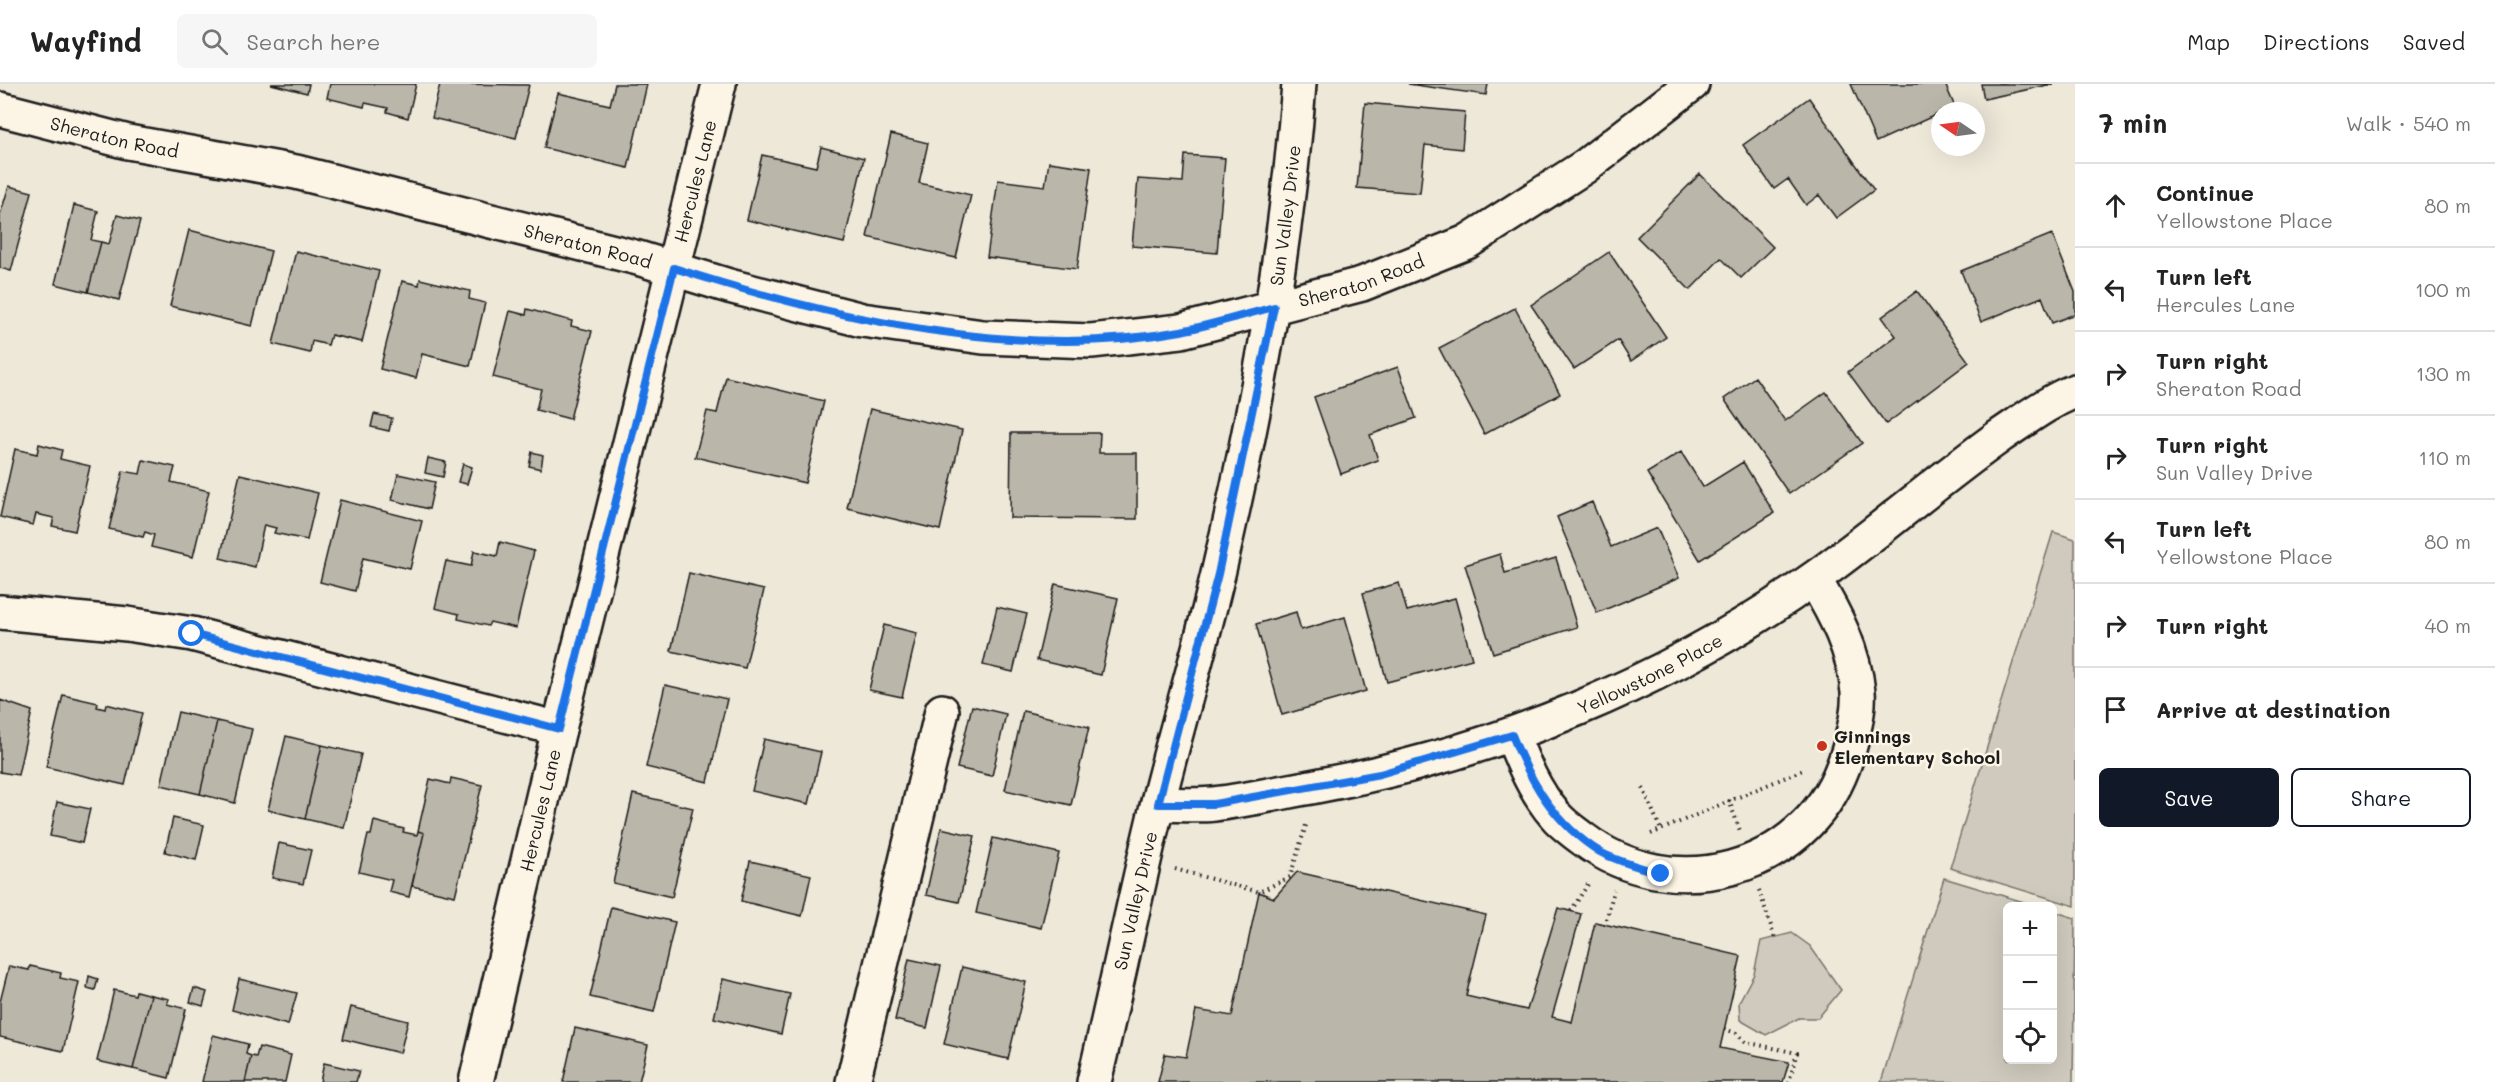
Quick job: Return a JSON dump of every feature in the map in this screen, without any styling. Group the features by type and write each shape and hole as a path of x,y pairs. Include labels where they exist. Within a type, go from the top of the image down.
{"street":[{"name":"Hercules Lane","path":"476,1082 559,729 719,84"},
{"name":"Sun Valley Drive","path":"1094,1082 1158,804 1218,574 1274,307 1294,146 1299,84"},
{"name":"Sheraton Road","path":"0,109 128,142 296,172 674,268 729,286 862,320 983,337 1091,340 1181,331 1274,307 1362,284 1467,242 1584,167 1692,84"},
{"name":"Yellowstone Place","path":"1158,804 1214,804 1380,774 1512,735 1625,689 1719,638 1814,579 1904,512 1945,475 2024,420 2075,391"},
{"path":"1512,735 1527,771 1554,815 1600,852 1661,874 1705,873 1740,867 1771,852 1798,832 1820,811 1836,785 1849,751 1858,694 1845,636 1814,579"},
{"path":"0,612 127,624 182,632 559,729"},
{"path":"853,1082 942,711"}],"path":[{"path":"1642,838 1849,751"},
{"path":"1643,788 1661,830"},
{"path":"1729,800 1743,840"},
{"path":"1172,868 1259,892 1290,877 1308,820"},
{"path":"1571,911 1594,874"},
{"path":"1605,925 1615,884"},
{"path":"1758,884 1775,938"},
{"path":"1724,1029 1737,1033 1745,1042 1797,1053 1789,1082"}],"shaded area":[{"path":"2053,532 2075,539 2075,906 1950,868"},
{"path":"1944,878 2024,902 2003,902 2003,1064 2057,1064 2057,912 2075,918 2073,1082 1881,1082"},
{"path":"1792,933 1810,946 1841,990 1818,1018 1799,1018 1766,1035 1740,1020 1739,1002 1754,974 1761,941"}],"building":[{"path":"271,84 309,84 307,93"},
{"path":"330,84 416,84 408,118 387,112 388,108 365,103 364,107 327,98"},
{"path":"440,84 529,85 516,138 432,118"},
{"path":"615,84 647,84 628,168 544,148 558,93 610,105"},
{"path":"1408,84 1488,84 1486,95"},
{"path":"1851,84 1945,84 1953,102 1931,102 1931,117 1876,142"},
{"path":"1981,84 2053,84 1984,99"},
{"path":"1809,98 1874,190 1836,218 1819,195 1806,205 1788,179 1774,189 1743,145"},
{"path":"1365,103 1465,112 1462,149 1425,145 1420,193 1357,188"},
{"path":"891,134 928,143 919,183 971,195 956,258 867,237"},
{"path":"821,147 864,158 844,243 747,220 762,155 816,167"},
{"path":"1185,155 1225,158 1217,253 1132,246 1138,179 1183,182"},
{"path":"1049,162 1091,168 1077,269 987,257 998,180 1045,186"},
{"path":"1700,174 1773,247 1741,278 1721,258 1690,290 1637,237"},
{"path":"9,186 32,192 11,271 0,268 0,215"},
{"path":"74,205 98,211 91,240 101,242 88,292 55,284"},
{"path":"117,215 140,221 119,300 88,292 101,242 109,244"},
{"path":"189,230 271,251 252,326 170,306"},
{"path":"2052,234 2075,292 2075,314 2052,323 2042,297 1981,322 1961,271"},
{"path":"296,251 379,271 362,342 331,335 328,345 312,341 310,353 273,344"},
{"path":"1609,252 1666,337 1631,361 1618,340 1574,369 1531,305"},
{"path":"420,279 470,291 469,299 485,303 470,366 422,354 416,378 380,369 402,281 419,285"},
{"path":"1917,291 1969,362 1886,424 1848,372 1896,336 1882,317"},
{"path":"1515,308 1560,394 1484,434 1439,348"},
{"path":"527,309 572,321 571,326 592,331 570,419 536,410 541,389 493,377 510,311 526,315"},
{"path":"1398,367 1416,418 1370,435 1378,460 1341,474 1314,397"},
{"path":"726,377 824,401 805,483 695,457 707,411 717,413"},
{"path":"1755,377 1785,421 1826,392 1862,443 1789,494 1724,399"},
{"path":"870,409 962,430 940,530 847,508"},
{"path":"374,414 392,418 389,431 371,427"},
{"path":"1011,433 1100,433 1099,453 1137,453 1137,519 1010,518"},
{"path":"39,444 62,450 60,459 90,466 75,531 52,526 54,518 36,514 33,525 0,517 15,449 37,454"},
{"path":"532,452 543,455 541,469 529,466"},
{"path":"1681,452 1703,487 1743,462 1774,513 1700,560 1647,473"},
{"path":"428,458 446,462 443,477 425,473"},
{"path":"143,460 175,467 171,482 209,491 193,557 151,547 154,535 145,532 143,537 109,529 123,471 140,474"},
{"path":"463,464 472,467 467,484 458,482"},
{"path":"240,474 318,493 307,540 274,533 276,528 264,525 255,567 220,558"},
{"path":"398,474 435,482 429,509 392,500"},
{"path":"340,500 422,521 410,569 363,558 355,591 320,582"},
{"path":"1592,502 1611,547 1657,528 1679,578 1597,613 1557,517"},
{"path":"500,542 534,551 516,628 490,622 488,626 458,619 459,614 435,608 446,561 471,566 474,551 497,556"},
{"path":"1500,554 1505,573 1556,558 1577,627 1493,653 1465,565"},
{"path":"689,573 764,590 745,668 671,651"},
{"path":"1399,583 1407,611 1455,598 1472,659 1387,682 1363,593"},
{"path":"1055,584 1118,598 1101,675 1037,660"},
{"path":"997,607 1027,614 1013,672 983,665"},
{"path":"1296,612 1301,630 1345,617 1366,691 1282,715 1256,624"},
{"path":"884,625 917,633 902,697 869,690"},
{"path":"665,685 727,699 708,782 646,767"},
{"path":"63,695 98,703 97,707 105,709 106,704 142,713 125,785 46,767"},
{"path":"0,700 32,711 18,775 0,772"},
{"path":"972,706 1006,714 992,776 957,768"},
{"path":"1023,711 1089,727 1071,805 1005,790"},
{"path":"178,712 217,721 200,794 161,785"},
{"path":"217,721 252,729 235,803 200,794"},
{"path":"286,736 322,745 305,819 268,810"},
{"path":"764,739 821,752 809,804 752,791"},
{"path":"322,745 361,754 344,828 305,819"},
{"path":"451,778 482,785 455,896 412,886 424,833 418,831 430,779 450,784"},
{"path":"633,794 693,808 672,897 613,883"},
{"path":"57,802 90,809 82,843 50,836"},
{"path":"173,818 204,825 196,860 165,852"},
{"path":"374,821 404,829 403,832 417,835 418,831 424,833 409,897 389,892 392,880 359,872 368,835 371,835"},
{"path":"941,828 975,836 959,902 926,895"},
{"path":"993,838 1059,853 1041,928 976,913"},
{"path":"279,843 311,850 303,884 272,878"},
{"path":"750,861 811,875 802,916 741,901"},
{"path":"1297,872 1486,915 1466,996 1527,1010 1558,908 1581,914 1552,1017 1572,1022 1595,922 1741,956 1720,1048 1789,1062 1783,1082 1158,1082 1165,1054 1186,1057 1196,1010 1232,1016 1259,892 1274,898"},
{"path":"611,907 675,922 654,1012 590,997"},
{"path":"909,959 941,966 927,1028 895,1020"},
{"path":"9,966 29,970 30,966 61,973 60,978 79,982 63,1051 0,1037 0,1002"},
{"path":"962,967 1026,982 1008,1059 944,1044"},
{"path":"89,976 98,979 95,990 87,988"},
{"path":"239,979 297,993 288,1025 232,1010"},
{"path":"723,979 790,994 781,1034 714,1018"},
{"path":"194,988 207,992 203,1006 190,1002"},
{"path":"114,990 135,995 136,991 151,995 133,1069 97,1061"},
{"path":"151,995 169,999 167,1004 186,1009 169,1078 133,1069"},
{"path":"351,1007 408,1021 400,1053 343,1039"},
{"path":"575,1028 648,1045 639,1082 563,1082"},
{"path":"213,1035 248,1044 246,1054 251,1056 245,1082 202,1082"},
{"path":"259,1047 291,1055 285,1082 245,1082 251,1056 256,1057"},
{"path":"324,1063 359,1071 356,1082 320,1082"}],"place":[{"name":"Ginnings Elementary School","path":"1822,746"}],"route":[{"path":"192,634 559,729 674,268 729,286 862,320 983,337 1091,340 1181,331 1274,307 1218,574 1158,804 1214,804 1380,774 1441,758 1512,735 1527,771 1554,815 1600,852 1661,874"}]}
